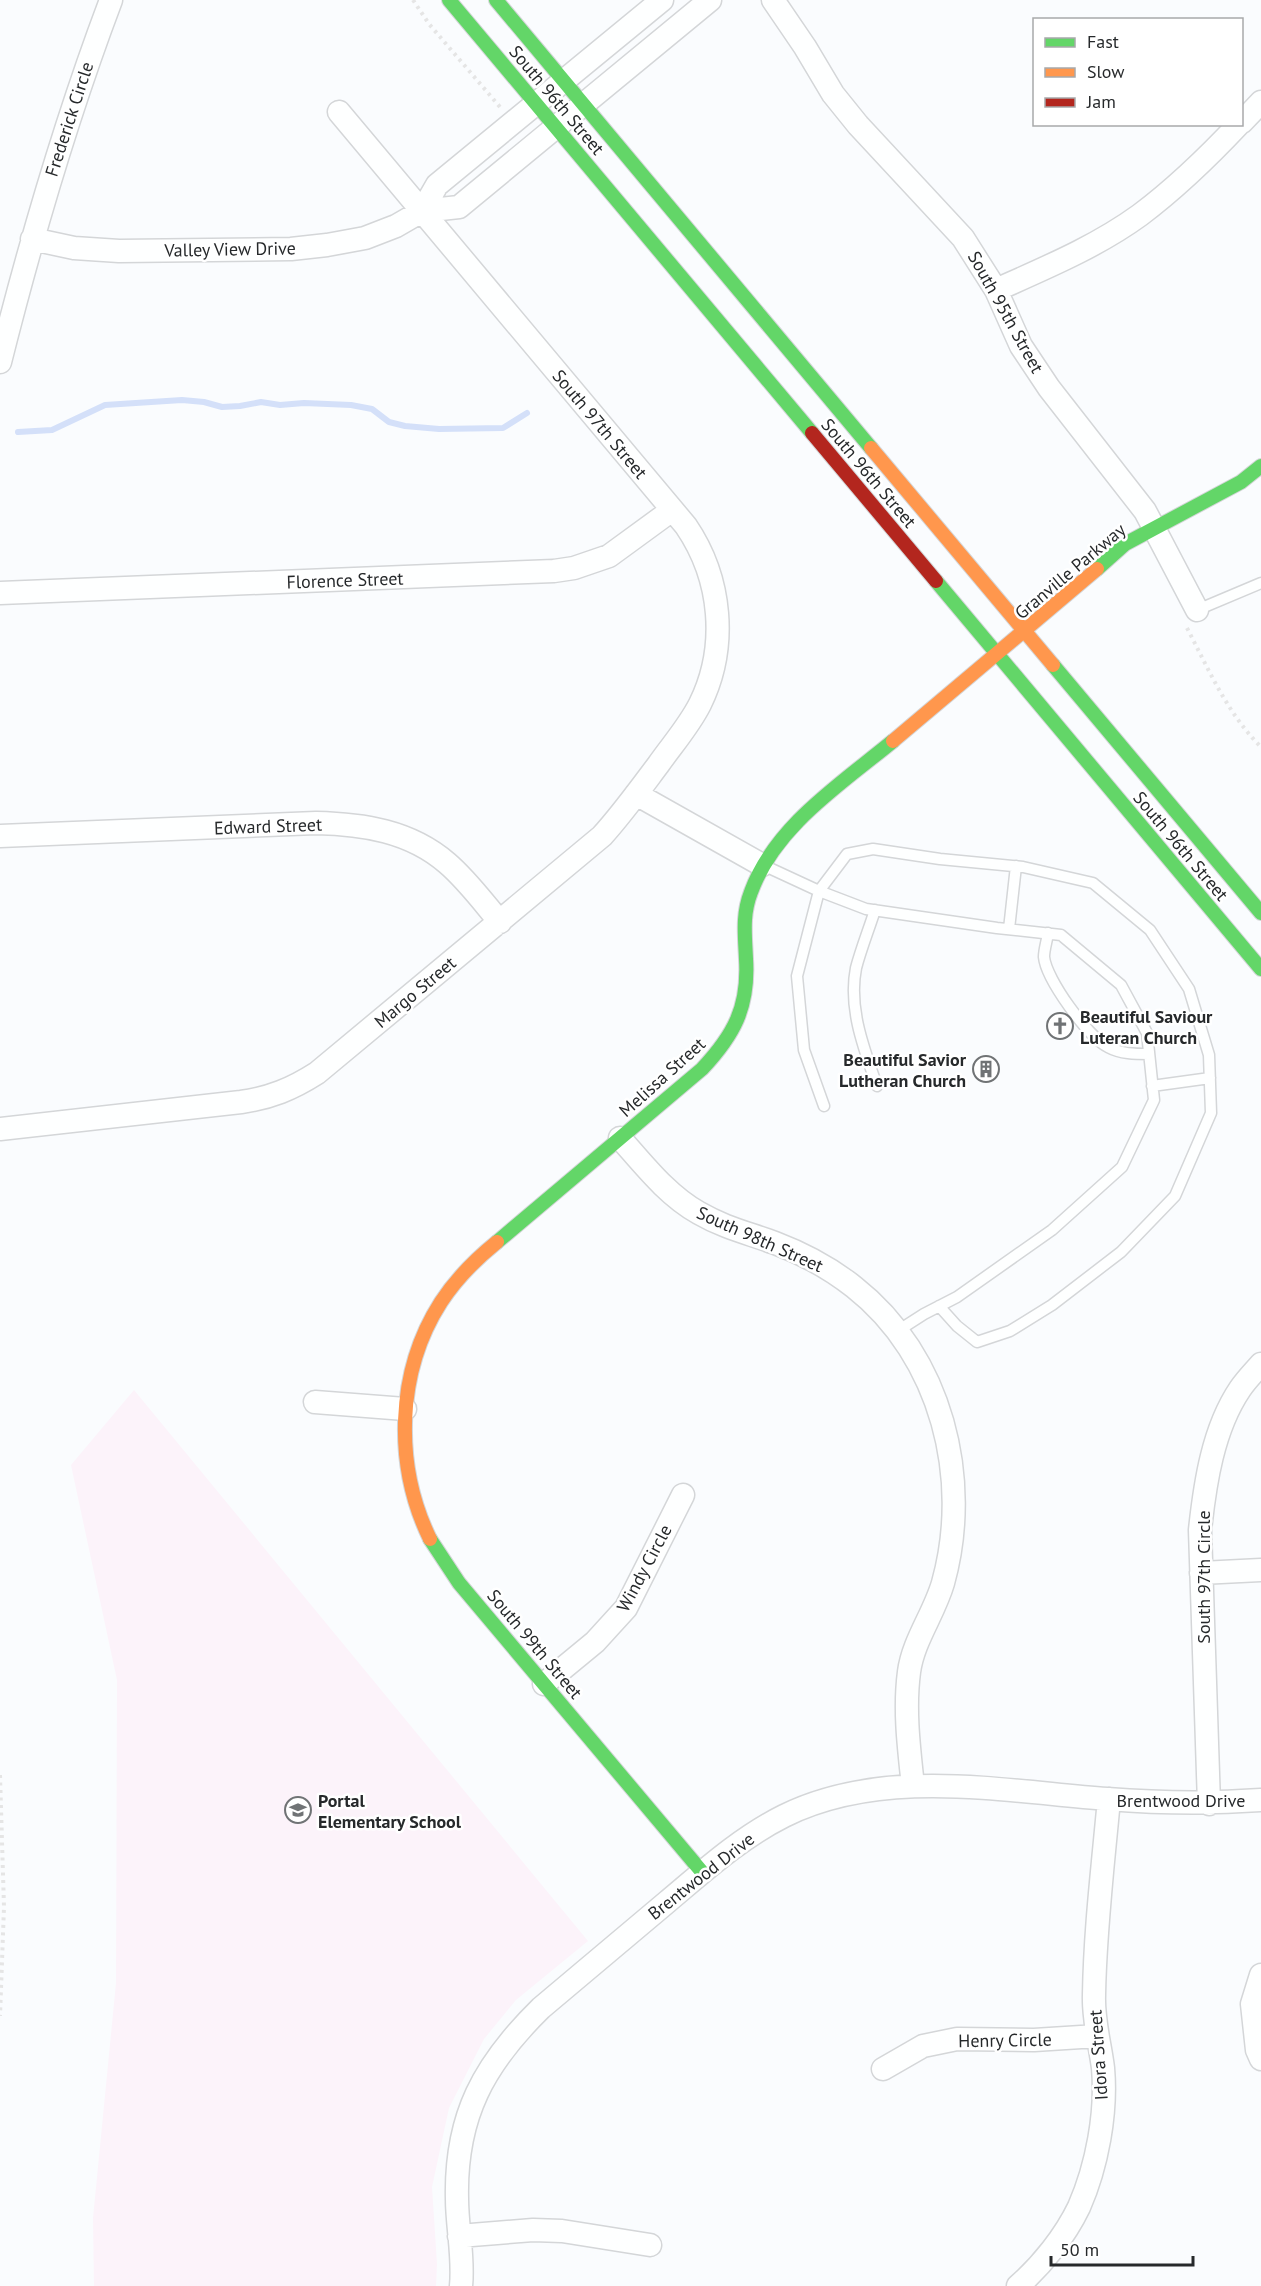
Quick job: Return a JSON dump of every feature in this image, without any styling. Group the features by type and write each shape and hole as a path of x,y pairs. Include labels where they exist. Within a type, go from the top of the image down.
{"main road":[{"name":"South 96th Street","path":"449,0 1261,969"},
{"name":"South 96th Street","path":"496,0 1261,913"},
{"name":"Granville Parkway","path":"998,654 1125,544 1241,482 1261,466"},
{"name":"Melissa Street","path":"405,1409 417,1351 429,1323 457,1279 482,1254 702,1069 734,1031 742,1011 747,981 745,910 762,865 778,842 804,815 998,654"},
{"name":"South 99th Street","path":"405,1409 406,1454 410,1482 427,1534 459,1583 702,1872"}],"street":[{"name":"Frederick Circle","path":"0,362 32,239 62,139 111,0"},
{"path":"339,112 422,211 436,185 662,0"},
{"name":"Valley View Drive","path":"32,239 74,248 119,251 291,249 365,238 396,226 422,211 459,207 710,0"},
{"name":"South 95th Street","path":"773,0 839,102 894,165 963,238 996,290 1021,346 1145,511 1154,527 1192,619"},
{"path":"1243,120 1261,102"},
{"path":"996,290 1078,252 1139,216 1195,170 1237,126"},
{"name":"South 97th Street","path":"422,211 696,540 713,583 718,621 714,663"},
{"name":"Florence Street","path":"0,593 554,571 574,568 609,556 672,510"},
{"name":"Margo Street","path":"0,1129 241,1102 278,1094 296,1087 317,1074 602,836 636,794 699,706 714,663"},
{"path":"636,794 762,865"},
{"name":"Edward Street","path":"0,836 316,823 366,826 391,832 430,850 463,879 500,922"},
{"name":"South 98th Street","path":"620,1138 675,1196 696,1212 746,1235 793,1251 836,1273 876,1307 896,1332 931,1387 946,1434 954,1482 954,1506 950,1556 942,1586 914,1651 909,1672 908,1722 913,1786"},
{"name":"South 97th Circle","path":"1209,1803 1200,1530 1203,1498 1219,1433 1240,1388 1261,1364"},
{"path":"315,1402 405,1409"},
{"name":"Windy Circle","path":"544,1684 595,1642 626,1608 683,1495"},
{"path":"1201,1573 1261,1570"},
{"name":"Brentwood Drive","path":"461,2286 456,2199 462,2132 483,2080 497,2056 517,2032 542,2008 702,1872 734,1847 786,1815 843,1796 913,1786 956,1787 1109,1799 1209,1803 1261,1800"},
{"name":"Idora Street","path":"1018,2286 1047,2255 1065,2231 1078,2208 1087,2183 1100,2130 1103,2068 1097,2036 1094,1998 1109,1799"},
{"path":"1261,1975 1252,2004 1257,2050 1261,2059"},
{"name":"Henry Circle","path":"883,2069 924,2046 957,2039 1034,2040 1097,2036"},
{"path":"459,2236 533,2230 562,2231 650,2245"}],"lane":[{"path":"1192,619 1261,583"},
{"path":"824,1107 804,1050 797,976 819,891 847,854 873,849 940,859 1016,866 1093,883 1150,930 1190,989 1209,1055 1212,1113 1175,1196 1121,1252 1052,1305 1010,1331 977,1342 957,1326 939,1306"},
{"path":"762,865 866,909 1061,935 1121,985 1147,1033 1154,1100 1122,1167 1052,1230 957,1297 896,1332"},
{"path":"1009,929 1016,866"},
{"path":"874,910 856,969 855,1000 859,1035 877,1086"},
{"path":"1048,933 1044,956 1048,972 1054,986 1089,1030 1106,1046 1124,1053 1149,1054"},
{"path":"1152,1086 1210,1078"}],"path":[{"path":"413,0 429,24 498,103 501,111 507,112"},
{"path":"1192,619 1226,703 1261,747"},
{"path":"0,1775 4,1907 0,2016"}],"shaded area":[{"name":"Portal Elementary School","path":"134,1390 588,1941 516,2000 484,2039 449,2108 432,2187 437,2264 436,2286 94,2286 93,2218 116,1983 117,1680 71,1465"}],"waterway":[{"path":"18,432 52,430 105,405 182,400 204,402 222,407 261,402 280,405 304,403 351,405 372,409 389,422 439,429 503,428 527,413"}],"traffic: fast":[{"path":"449,0 812,433"},
{"path":"496,0 871,448"},
{"path":"1097,569 1125,544 1241,482 1261,466"},
{"path":"936,581 1261,969"},
{"path":"1053,665 1261,913"},
{"path":"497,1242 702,1069 723,1044 742,1006 746,976 746,909 762,868 776,847 812,808 893,741"},
{"path":"430,1539 459,1583 702,1872"}],"traffic: slow":[{"path":"871,448 1053,665"},
{"path":"893,741 1097,569"},
{"path":"430,1539 418,1510 410,1481 405,1419 408,1388 415,1358 426,1329 441,1302 453,1285 497,1242"}],"traffic: jam":[{"path":"812,433 936,581"}],"place":[{"name":"Beautiful Saviour Luteran Church","path":"1060,1026"},
{"name":"Beautiful Savior Lutheran Church","path":"986,1069"},
{"name":"Portal Elementary School","path":"298,1810"}]}
